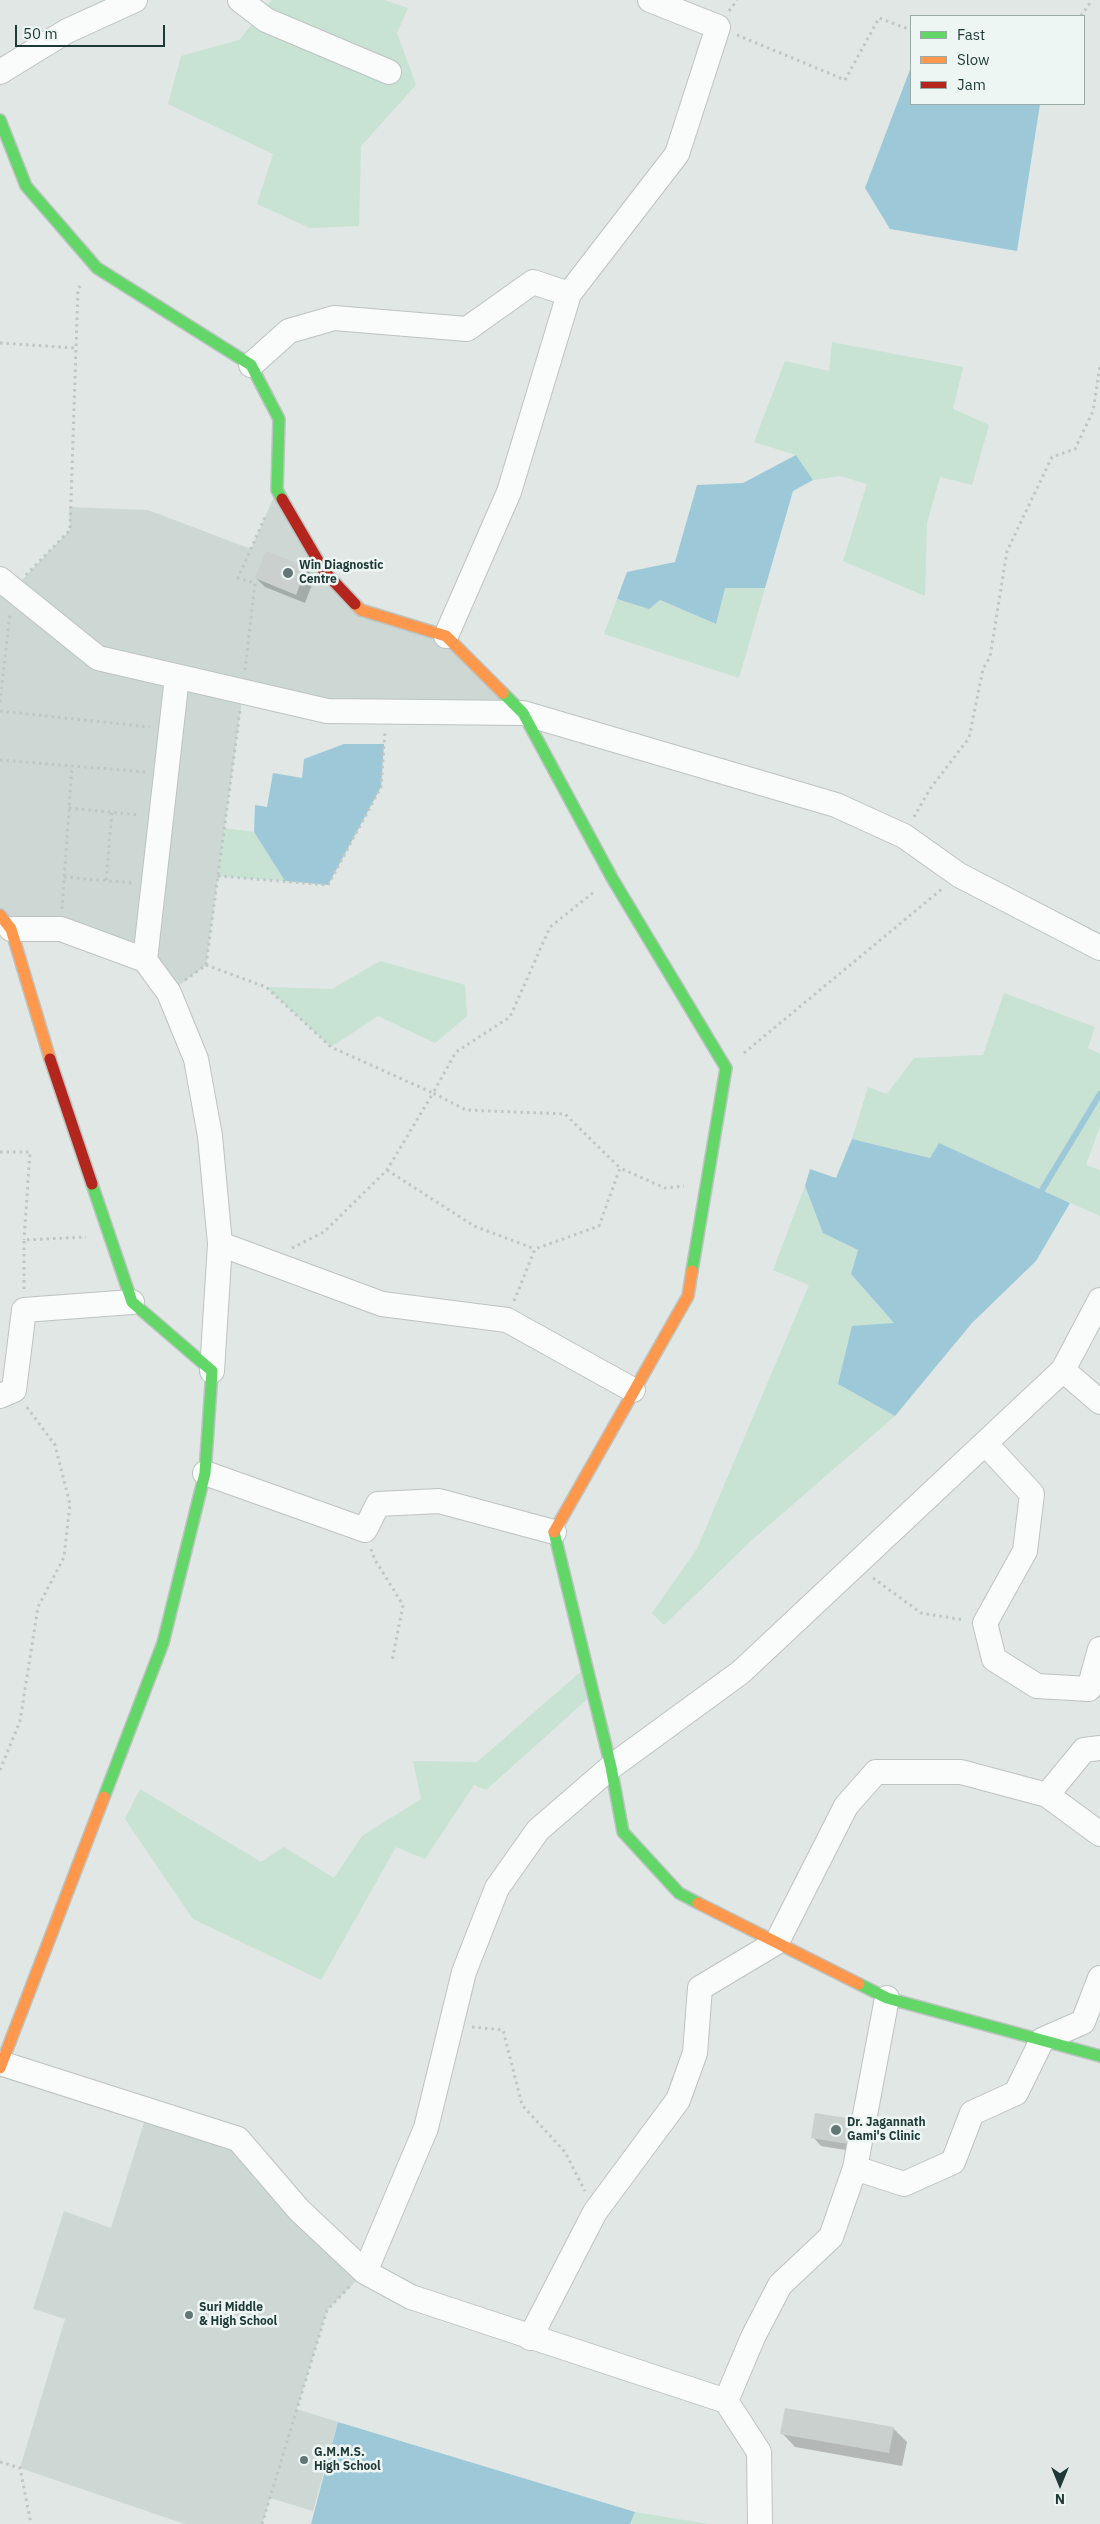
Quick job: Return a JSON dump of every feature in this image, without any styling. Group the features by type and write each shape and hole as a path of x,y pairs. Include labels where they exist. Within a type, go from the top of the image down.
{"street":[{"path":"0,72 67,31 135,0"},
{"path":"240,0 266,20 389,72"},
{"path":"446,636 509,492 569,294 677,154 718,27 650,0"},
{"path":"0,120 26,186 97,268 251,365 279,418 277,490 324,571 361,610 446,636 523,713 612,878 726,1068 688,1296 554,1532 611,1767 623,1832 679,1893 887,1998 1100,2056"},
{"path":"251,365 289,331 334,318 466,329 533,282 569,294"},
{"path":"6,584 98,658 327,711 523,713 836,805 904,836 959,875 1100,948"},
{"path":"145,960 177,677"},
{"path":"212,1372 132,1302 5,922 61,930 145,960 169,992 196,1059 210,1136 220,1244 212,1372 205,1473 163,1642 1,2065 238,2139 299,2210 365,2272 411,2297 530,2338 726,2401 759,2452 760,2524"},
{"path":"220,1244 382,1304 507,1320 633,1390"},
{"path":"7,1393 24,1310 132,1302"},
{"path":"365,2272 426,2128 464,1972 497,1888 538,1830 611,1767 741,1672 1063,1370 1097,1311"},
{"path":"1063,1370 1100,1402"},
{"path":"985,1443 1032,1494 1025,1551 985,1623 994,1660 1038,1686 1089,1689 1100,1649"},
{"path":"205,1473 365,1530 378,1504 439,1500 554,1532"},
{"path":"1047,1796 1084,1750 1100,1748"},
{"path":"530,2338 595,2212 678,2100 695,2053 700,1988 776,1942 846,1806 876,1772 961,1772 1047,1796 1100,1834"},
{"path":"856,2168 904,2184 953,2162 972,2113 1016,2093 1042,2040 1083,2022 1100,1978"},
{"path":"726,2401 753,2337 780,2285 831,2237 856,2168 887,1998"}],"path":[{"path":"1082,15 1092,0"},
{"path":"718,27 845,80 879,18 910,30"},
{"path":"0,702 6,584 70,530 78,289 97,268"},
{"path":"0,342 75,348"},
{"path":"904,836 930,789 969,738 983,669 990,657 1007,550 1052,457 1075,449 1093,411 1100,366"},
{"path":"169,992 206,965 243,692 255,583 238,578 277,490"},
{"path":"0,711 171,729"},
{"path":"218,876 328,885 381,787 384,744"},
{"path":"0,760 166,774"},
{"path":"61,930 72,766"},
{"path":"69,808 161,816"},
{"path":"106,880 112,812"},
{"path":"726,1068 959,875"},
{"path":"64,877 153,884"},
{"path":"267,1261 324,1232 387,1170 456,1052 510,1017 550,927 612,878"},
{"path":"206,965 266,987 331,1047 466,1110 565,1114 620,1168 665,1188 707,1185"},
{"path":"0,1152 30,1152 24,1240 24,1310"},
{"path":"387,1170 474,1226 535,1249 599,1226 620,1168"},
{"path":"24,1240 110,1236"},
{"path":"507,1320 535,1249"},
{"path":"0,1770 20,1720 38,1607 64,1557 70,1504 55,1445 7,1393"},
{"path":"365,1530 375,1560 403,1605 392,1662"},
{"path":"856,1565 921,1613 985,1623"},
{"path":"452,2024 503,2030 522,2105 566,2152 595,2212"},
{"path":"262,2524 327,2310 365,2272"},
{"path":"0,2462 20,2468 31,2524"}],"shaded area":[{"path":"277,490 361,610 446,636 523,713 327,711 243,692 206,965 169,993 145,960 0,915 0,579 13,589 70,530 69,507 148,510 251,549"},
{"name":"Suri Middle & High School","path":"148,2110 238,2139 365,2272 327,2310 297,2409 338,2422 313,2511 270,2498 262,2524 185,2524 20,2468 65,2319 33,2309 64,2211 111,2228"}],"green space":[{"path":"272,0 384,0 408,8 397,33 416,85 361,146 359,226 310,228 257,204 273,154 168,104 181,56 239,40"},
{"path":"832,342 963,367 953,409 989,425 972,485 940,477 927,523 925,596 843,561 867,484 840,476 813,480 796,455 754,442 785,361 829,371"},
{"path":"725,588 765,588 739,678 604,634 617,599 649,609 660,600 715,624"},
{"path":"224,828 254,832 285,881 218,876"},
{"path":"380,961 465,985 467,1016 435,1043 378,1016 331,1047 266,987 332,989"},
{"path":"1004,993 1095,1027 1088,1048 1100,1054 1100,1126 1086,1165 1100,1170 1100,1216 939,1144 930,1158 852,1139 868,1087 887,1094 914,1058 983,1055"},
{"path":"805,1186 823,1233 858,1250 851,1274 894,1323 838,1384 895,1416 753,1539 664,1625 652,1613 697,1549 809,1285 773,1270"},
{"path":"586,1667 593,1694 486,1790 474,1785 425,1859 396,1847 321,1980 193,1919 125,1819 140,1789 261,1862 284,1847 334,1878 362,1836 421,1799 413,1761 477,1762"},
{"path":"635,2512 708,2524 630,2524"}],"water":[{"path":"910,70 910,105 1040,105 1017,251 890,229 865,188"},
{"path":"796,455 813,480 793,491 765,588 725,588 716,624 660,600 649,609 617,599 627,572 675,562 697,485 743,483"},
{"path":"344,744 384,744 381,787 328,885 285,881 254,832 255,805 267,807 273,773 302,778 304,759"},
{"path":"852,1139 930,1158 939,1143 1070,1203 1036,1261 972,1323 895,1416 838,1384 852,1326 894,1323 851,1274 858,1250 823,1233 805,1186 810,1169 836,1178"},
{"path":"338,2422 635,2512 630,2524 311,2524"}],"building":[{"path":"266,551 307,567 296,595 255,578"},
{"path":"815,2113 853,2119 849,2144 811,2138"},
{"path":"785,2408 894,2427 889,2453 780,2434"}],"waterway":[{"path":"1042,1190 1100,1094"}],"traffic: fast":[{"path":"0,120 26,186 97,268 251,365 279,419 277,490 282,499"},
{"path":"503,693 523,713 612,878 726,1068 692,1271"},
{"path":"92,1184 132,1302 212,1371 205,1473 163,1643 104,1797"},
{"path":"554,1532 611,1767 623,1832 679,1893 698,1903"},
{"path":"859,1984 887,1998 1100,2056"}],"traffic: slow":[{"path":"355,604 361,610 446,636 503,693"},
{"path":"0,915 11,929 50,1059"},
{"path":"554,1532 688,1296 692,1271"},
{"path":"0,2068 104,1797"},
{"path":"698,1903 859,1984"}],"traffic: jam":[{"path":"282,499 324,571 355,604"},
{"path":"50,1059 92,1184"}],"place":[{"name":"Win Diagnostic Centre","path":"288,573"},
{"name":"Dr. Jagannath Gami's Clinic","path":"836,2130"},
{"name":"Suri Middle & High School","path":"189,2315"},
{"name":"G.M.M.S. High School","path":"304,2460"}]}
